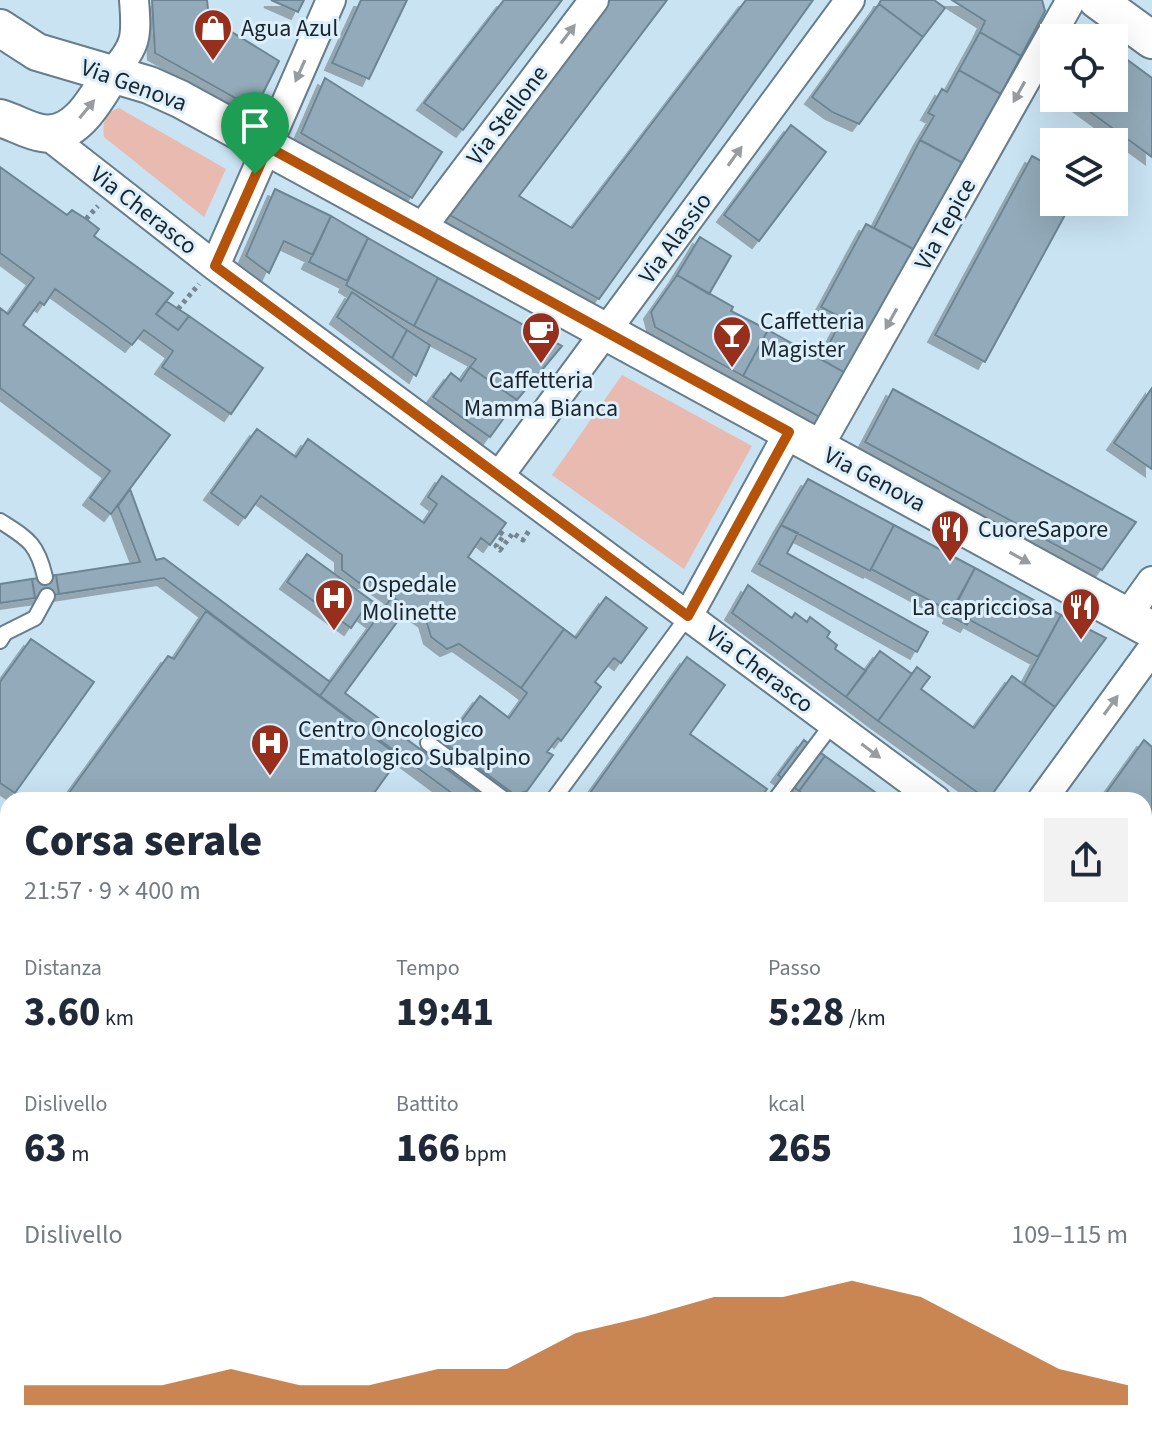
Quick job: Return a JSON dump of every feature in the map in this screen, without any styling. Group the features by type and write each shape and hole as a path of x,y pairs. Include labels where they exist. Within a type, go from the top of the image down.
{"street":[{"path":"0,118 46,134 67,129 77,121 134,45 134,0"},
{"path":"215,266 331,0"},
{"name":"Via Stellone","path":"420,230 594,0"},
{"name":"Via Alassio","path":"499,476 850,0"},
{"name":"Via Tepice","path":"688,616 804,440 1071,0"},
{"path":"1097,0 1152,40"},
{"name":"Via Genova","path":"0,28 37,52 149,85 180,99 1140,623"},
{"name":"Via Cherasco","path":"46,134 215,266 833,723 918,792"},
{"path":"1140,623 1152,581"},
{"path":"1048,792 1152,649"}],"lane":[{"path":"0,521 32,541 40,555 45,577"},
{"path":"0,641 5,633 35,618 47,596"},
{"path":"559,792 688,616"},
{"path":"784,792 796,782 833,723"},
{"path":"428,743 494,792"}],"path":[{"path":"500,532 504,535 496,546 500,550 513,533 523,540 545,509"}],"shaded area":[{"path":"119,108 226,169 204,217 104,137 106,119 110,112"},
{"path":"622,375 752,446 684,569 552,475"}],"building":[{"path":"152,0 207,0 209,18 279,61 255,109 155,53"},
{"path":"271,0 304,0 298,12"},
{"path":"361,0 407,0 369,79 332,63"},
{"path":"504,0 562,0 463,130 424,103"},
{"path":"610,0 667,0 519,196 572,228 746,0 813,0 599,299 446,213"},
{"path":"881,0 934,0 945,8 923,37 879,4"},
{"path":"952,0 1042,0 1045,11 1021,56 980,32 985,21"},
{"path":"879,4 923,37 859,124 832,112 812,97"},
{"path":"980,32 1021,56 1001,94 959,70"},
{"path":"1128,60 1152,78 1152,157 1128,140 1128,128 1112,128 1090,112 1128,112"},
{"path":"959,70 1001,94 963,163 920,140 934,116 928,113 942,89 947,92"},
{"path":"325,78 442,152 412,198 301,133"},
{"path":"791,125 826,152 759,241 724,215"},
{"path":"920,140 963,163 915,250 874,228"},
{"path":"1032,156 1040,160 1040,216 1064,216 985,362 935,335"},
{"path":"0,167 67,215 72,210 86,219 99,229 94,236 173,293 156,314 178,330 189,316 263,368 231,414 162,367 173,351 144,330 132,345 55,289 44,305 40,302 23,325 170,435 111,514 90,498 110,471 0,388 0,308 8,314 34,278 0,253"},
{"path":"275,189 331,216 313,255 284,241 269,273 246,256"},
{"path":"331,216 368,238 347,281 309,262"},
{"path":"866,224 915,250 870,333 821,307"},
{"path":"700,237 731,256 709,294 677,275"},
{"path":"368,238 438,278 414,326 346,285"},
{"path":"677,275 733,307 731,311 768,330 743,376 655,327 651,312"},
{"path":"438,278 562,346 517,400 470,367 476,359 414,326"},
{"path":"352,292 407,330 392,358 337,317"},
{"path":"166,301 189,316 178,330 156,314"},
{"path":"842,319 870,333 847,374 821,359"},
{"path":"407,330 430,345 416,376 392,358"},
{"path":"768,330 847,374 823,419 743,376"},
{"path":"470,367 517,400 490,437 433,397 451,373 461,381"},
{"path":"1152,388 1152,469 1114,443"},
{"path":"893,389 1136,522 1102,570 865,442"},
{"path":"257,429 296,457 308,439 424,523 437,504 428,497 442,476 506,523 490,545 481,538 468,557 564,629 521,688 459,644 447,649 431,637 426,620 368,580 359,583 342,570 342,555 261,496 245,518 211,493"},
{"path":"808,479 894,525 870,571 781,525"},
{"path":"130,489 156,560 164,558 330,682 320,696 164,578 59,594 56,575 140,562 118,506"},
{"path":"781,525 798,533 787,553 928,632 917,652 759,564"},
{"path":"894,525 975,568 951,612 871,569"},
{"path":"307,554 383,609 374,621 362,612 351,628 287,582"},
{"path":"975,568 1061,615 1038,657 970,620 967,625 950,616"},
{"path":"56,575 59,594 35,598 32,579"},
{"path":"32,579 35,598 0,603 0,584"},
{"path":"748,585 792,618 795,613 807,622 810,617 830,632 827,637 837,645 835,649 866,671 846,697 732,613"},
{"path":"392,597 408,607 345,693 477,792 450,792 320,696"},
{"path":"606,597 647,628 621,663 614,658 595,682 601,687 561,741 558,738 547,752 553,755 527,791 511,792 445,743 480,696 509,718 527,693 521,688 564,629 576,638"},
{"path":"206,611 400,757 375,792 70,792 168,656 174,659"},
{"path":"1061,615 1106,638 1055,707 1024,684"},
{"path":"31,639 94,682 16,792 0,783 0,682"},
{"path":"880,651 912,674 878,721 846,697"},
{"path":"687,657 725,685 690,734 767,789 765,792 591,792"},
{"path":"917,667 930,677 921,689 974,728 1012,676 1055,707 994,792 977,792 878,721"},
{"path":"804,740 825,756 799,791 778,775"},
{"path":"1144,740 1152,747 1152,792 1107,792"},
{"path":"825,756 875,792 801,792"}],"place":[{"name":"Agua Azul","path":"213,62"},
{"name":"Caffetteria Mamma Bianca","path":"541,365"},
{"name":"Caffetteria Magister","path":"732,369"},
{"name":"CuoreSapore","path":"950,563"},
{"name":"Ospedale Molinette","path":"334,632"},
{"name":"La capricciosa","path":"1081,641"},
{"name":"Centro Oncologico Ematologico Subalpino","path":"270,777"}],"route":[{"path":"268,147 789,432 688,616 215,266 255,174 268,147"}]}
